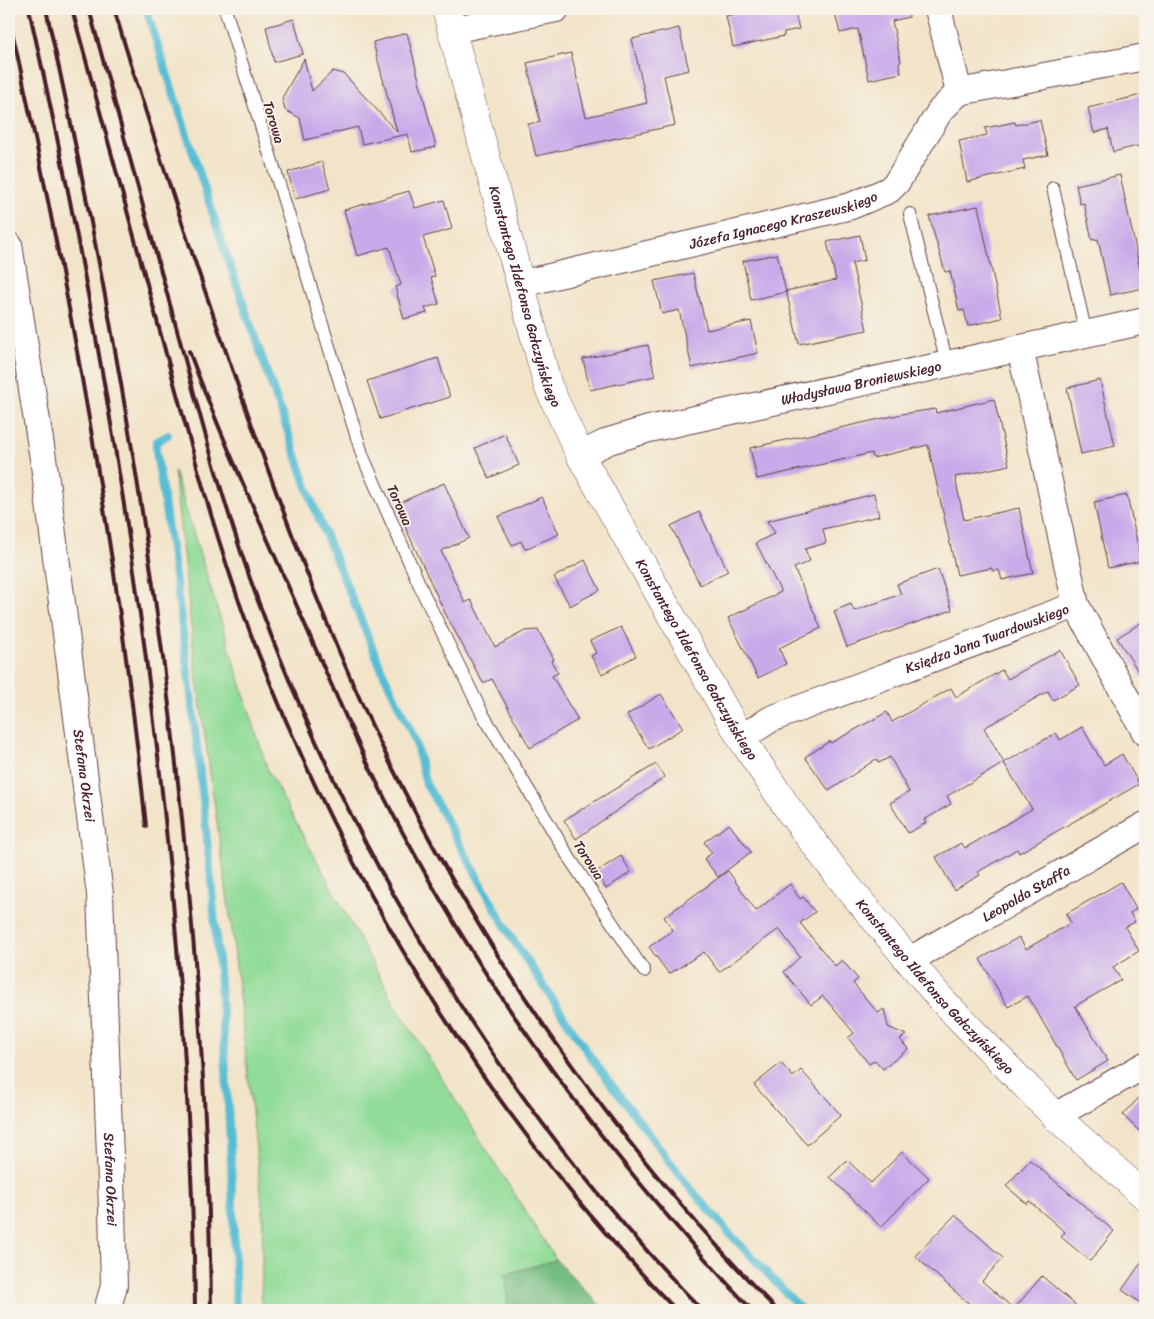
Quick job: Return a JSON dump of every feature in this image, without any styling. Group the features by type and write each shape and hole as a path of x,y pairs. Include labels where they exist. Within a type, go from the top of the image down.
{"street":[{"path":"449,19 556,9"},
{"path":"938,9 960,92 1145,57"},
{"name":"Konstantego Ildefonsa Gałczyńskiego","path":"449,19 548,386 580,455 741,738 838,875 908,961 967,1026 1055,1116 1145,1196"},
{"name":"Józefa Ignacego Kraszewskiego","path":"520,284 851,206 889,190 911,161 940,111 960,92"},
{"name":"Stefana Okrzei","path":"9,245 44,465 100,894 114,1286 107,1310"},
{"name":"Władysława Broniewskiego","path":"580,455 609,441 650,429 1145,321"},
{"name":"Księdza Jana Twardowskiego","path":"741,738 771,719 1076,605 1020,348"},
{"path":"1076,605 1145,732"},
{"name":"Leopolda Staffa","path":"908,961 1145,825"},
{"path":"1055,1116 1145,1065"}],"lane":[{"name":"Torowa","path":"225,9 363,457 425,596 482,713 570,859 644,970"},
{"path":"1052,188 1086,334"},
{"path":"910,214 947,364"}],"green space":[{"path":"174,471 268,771 396,1006 556,1260 506,1274 508,1310 261,1310 263,1213 232,930 196,672"},
{"path":"556,1260 605,1310 508,1310 506,1274"}],"building":[{"path":"761,9 794,9 799,29 784,32 784,36 733,47 726,16"},
{"path":"834,9 908,9 909,17 892,21 901,62 899,63 901,73 869,80 858,29 840,33"},
{"path":"294,19 303,54 274,62 266,27"},
{"path":"679,28 689,70 664,76 675,125 536,156 528,124 540,122 527,63 571,53 586,117 647,103 632,39"},
{"path":"407,33 436,147 412,152 408,134 362,144 358,127 305,140 300,118 285,110 282,98 304,59 312,91 333,71 344,74 397,132 373,42"},
{"path":"1145,94 1145,144 1113,152 1108,129 1094,133 1088,108"},
{"path":"1040,120 1048,155 1023,160 1025,169 967,182 959,141 987,135 985,128 1015,122 1016,125"},
{"path":"322,162 330,189 295,199 288,172"},
{"path":"1120,175 1144,288 1110,295 1098,239 1092,240 1084,203 1080,204 1076,185"},
{"path":"409,191 415,208 444,200 452,229 423,237 435,276 431,277 439,304 425,308 427,313 404,319 395,287 401,285 389,247 357,256 344,210"},
{"path":"978,206 1002,318 968,326 964,310 959,311 950,271 945,272 929,216"},
{"path":"860,235 865,260 852,263 867,330 799,344 786,291 836,280 827,242"},
{"path":"777,254 786,292 751,300 743,261"},
{"path":"693,273 707,330 751,321 758,353 692,368 679,310 662,314 654,281"},
{"path":"648,345 655,376 590,390 583,359"},
{"path":"438,358 450,397 380,419 367,381"},
{"path":"1100,380 1115,446 1081,454 1067,388"},
{"path":"994,399 1009,465 955,477 964,520 1019,508 1033,573 1002,580 999,570 992,571 992,568 957,575 928,445 873,458 872,453 757,479 750,448 902,414 935,409 936,413"},
{"path":"505,434 519,465 489,478 475,448"},
{"path":"444,483 469,538 441,551 465,603 471,600 495,647 525,631 538,630 554,659 551,661 558,673 552,676 578,720 530,748 492,679 483,683 445,613 395,505"},
{"path":"874,494 879,516 823,529 826,543 805,549 810,561 794,568 821,628 779,648 786,664 758,678 728,618 781,592 756,543 775,533 767,521"},
{"path":"1127,495 1141,561 1108,568 1094,502"},
{"path":"542,497 559,534 525,549 521,541 512,545 498,517"},
{"path":"699,512 728,571 700,585 671,526"},
{"path":"585,560 600,590 570,606 554,577"},
{"path":"938,569 952,610 847,647 834,611 851,604 854,611 901,594 897,584"},
{"path":"1145,620 1145,682 1117,638"},
{"path":"621,627 636,656 602,674 591,656 596,653 590,641"},
{"path":"1060,650 1080,685 1053,700 1048,691 984,728 1004,763 947,796 951,804 924,820 926,823 908,833 890,803 909,792 890,757 879,763 876,759 829,791 805,757 830,741 831,743 887,712 892,722 951,688 956,697 1002,670 1008,679"},
{"path":"661,694 683,728 649,749 627,715"},
{"path":"1082,727 1104,765 1122,754 1139,784 1019,853 1017,849 978,872 980,875 954,890 936,857 961,843 965,848 1032,809 1004,763 1056,733 1060,740"},
{"path":"656,764 665,777 576,839 564,820"},
{"path":"729,824 751,852 718,877 704,859 712,853 704,842"},
{"path":"621,856 631,872 606,889 596,872"},
{"path":"728,871 756,911 790,884 800,899 803,897 815,912 800,923 835,966 842,960 858,979 853,983 878,1013 884,1009 888,1027 906,1035 900,1039 908,1049 883,1069 875,1060 869,1064 848,1038 854,1033 823,996 811,1005 784,972 800,957 779,929 719,972 704,952 669,974 649,947 673,930 664,917"},
{"path":"1121,882 1136,909 1130,913 1135,922 1125,927 1139,951 1113,967 1121,980 1075,1006 1108,1061 1076,1080 1028,996 1008,1007 980,959 1019,937 1026,949 1071,923 1066,914"},
{"path":"781,1063 793,1077 801,1070 841,1115 807,1145 754,1085"},
{"path":"1145,1091 1145,1137 1123,1115"},
{"path":"902,1152 929,1178 881,1227 830,1177 847,1160 871,1183"},
{"path":"1030,1160 1114,1231 1090,1261 1061,1237 1065,1232 1029,1201 1027,1204 1006,1186"},
{"path":"955,1215 1003,1258 982,1281 1014,1309 1042,1276 1081,1310 976,1310 915,1256"},
{"path":"1145,1257 1145,1306 1122,1290"}],"waterway":[{"path":"146,9 225,251 314,507 381,668 415,740 426,784 510,935 592,1059 686,1183 729,1233 802,1310"},
{"path":"168,435 156,442 156,451 187,665 211,879 227,1094 236,1310"}],"railway":[{"path":"29,9 56,133 104,383 125,508 143,634 172,886 182,1013 192,1199 195,1310"},
{"path":"46,9 112,331 163,655 182,818 197,982 206,1146 211,1310"},
{"path":"72,9 190,441 225,559 252,637 304,762 346,847 391,931 441,1012 494,1091 551,1167 612,1240 676,1310"},
{"path":"89,9 207,439 236,537 258,601 297,698 341,794 390,887 443,978 501,1066 564,1151 631,1233 702,1310"},
{"path":"114,9 193,256 277,494 329,629 389,761 469,909 514,981 562,1051 664,1185 777,1310"},
{"path":"9,17 31,117 89,419 121,622 146,826"},
{"path":"189,351 236,466 342,708 388,804 440,899 519,1024 562,1084 654,1200 752,1310"}]}
